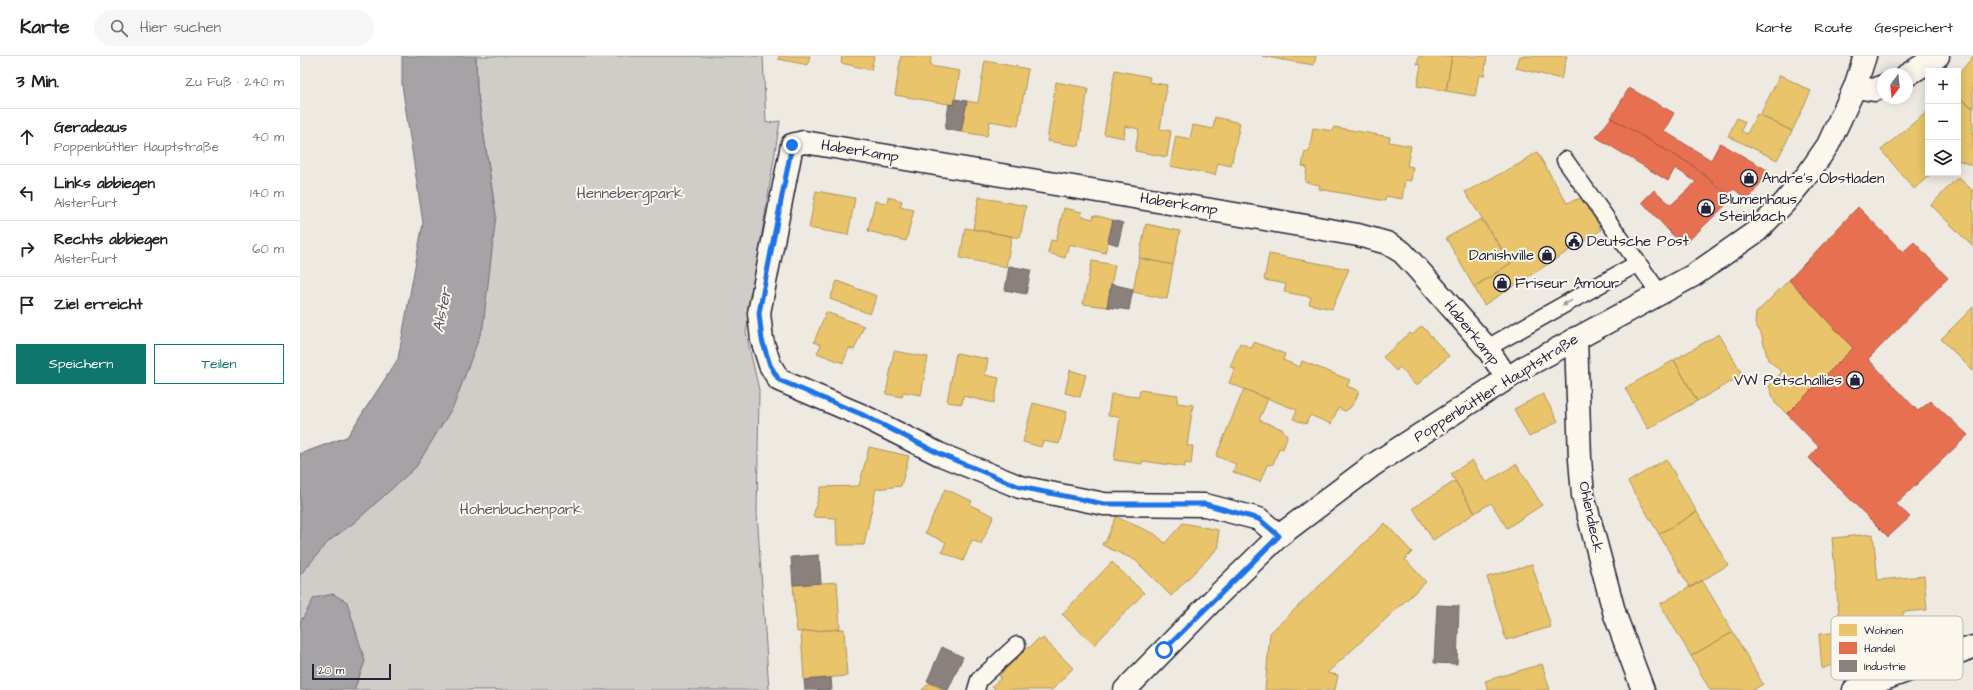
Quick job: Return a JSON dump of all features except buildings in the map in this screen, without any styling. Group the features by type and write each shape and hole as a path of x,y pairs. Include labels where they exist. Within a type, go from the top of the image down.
{"street":[{"name":"Poppenbüttler Hauptstraße","path":"1125,690 1218,594 1279,536 1372,465 1507,378 1576,338 1660,294 1720,259 1757,231 1786,202 1828,145 1855,87 1865,56"},
{"path":"1913,71 1938,56"},
{"path":"1855,87 1874,90 1877,89"},
{"name":"Haberkamp","path":"1279,536 1259,519 1205,504 1104,504 1020,487 940,454 861,414 779,380 770,365 762,340 759,313 792,145 804,142 1358,235 1387,243 1402,252 1416,267 1487,348 1507,378"},
{"name":"Ohlendieck","path":"1576,338 1583,495 1615,615 1643,690"},
{"path":"1963,651 1973,647"},
{"path":"1854,690 1882,680"}],"lane":[{"path":"1564,160 1660,294"},
{"path":"1487,348 1638,264"},
{"path":"976,690 979,680 1017,645"}],"green space":[{"name":"Hohenbuchenpark","path":"476,56 763,56 766,123 780,121 746,333 759,390 757,513 769,690 354,690 365,661 300,623 300,454 347,437 496,216 477,89"}],"water":[{"name":"Alster","path":"402,56 476,56 477,89 496,216 483,327 454,405 416,467 355,522 329,541 300,575 300,454 347,437 398,359 423,223 402,85"},
{"path":"333,594 347,602 365,661 354,690 300,690 300,623 314,598"}],"place":[{"name":"Andre's Obstladen","path":"1749,178"},
{"name":"Blumenhaus Steinbach","path":"1706,208"},
{"name":"Deutsche Post","path":"1574,241"},
{"name":"Danishville","path":"1547,255"},
{"name":"Friseur Amour","path":"1502,283"},
{"name":"VW Petschallies","path":"1855,380"}],"route":[{"path":"792,145 759,313 762,340 770,365 779,380 861,414 940,454 1020,487 1104,504 1205,504 1259,519 1279,536 1218,594 1164,650"}],"park label":[{"name":"Hennebergpark","path":"630,193"}]}
